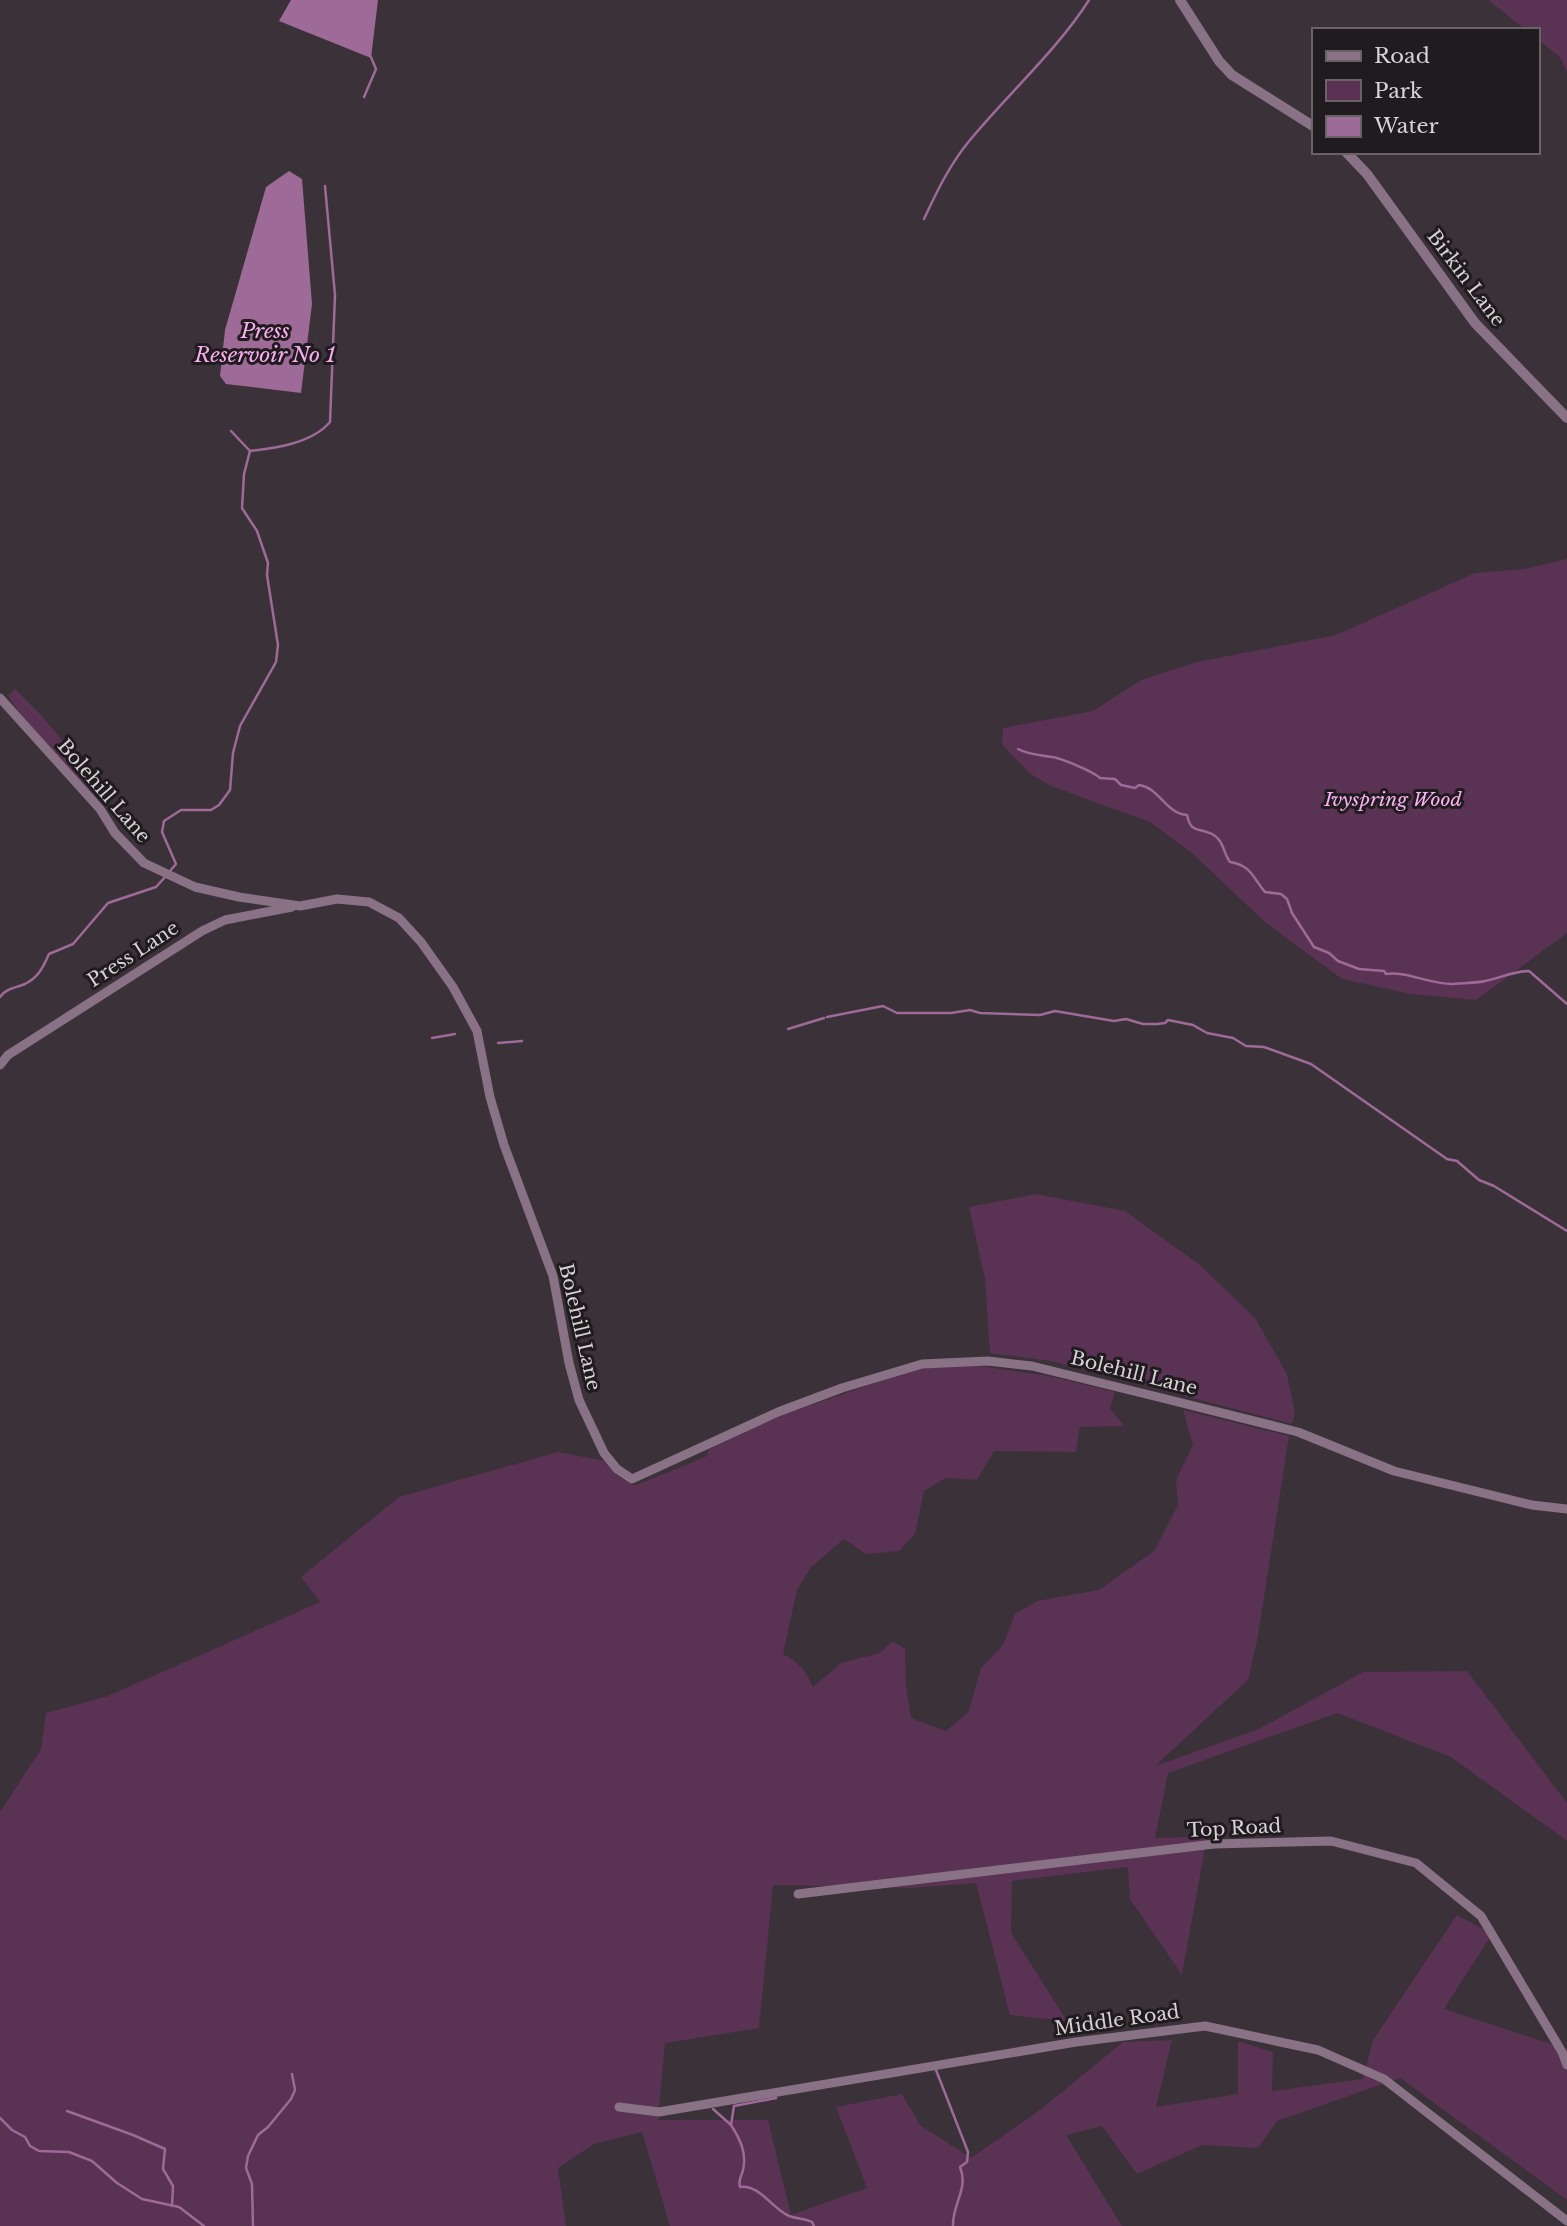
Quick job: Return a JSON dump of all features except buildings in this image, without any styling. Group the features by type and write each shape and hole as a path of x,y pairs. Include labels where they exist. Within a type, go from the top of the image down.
{"street":[{"path":"1180,0 1219,61 1233,75 1312,125"},
{"name":"Birkin Lane","path":"1348,154 1367,174 1475,323 1567,418"},
{"name":"Bolehill Lane","path":"0,698 145,863 195,887 239,897 300,906 350,899 369,902 400,918 421,942 453,987 477,1031 490,1097 504,1145 553,1276 569,1363 579,1400 604,1453 625,1476 632,1479 778,1412 842,1388 922,1364 988,1362 1032,1366 1298,1432 1394,1471 1532,1504 1567,1509"},
{"name":"Press Lane","path":"0,1065 8,1055 202,931 225,920 300,906"},
{"name":"Top Road","path":"798,1894 1214,1844 1331,1841 1416,1863 1481,1916 1562,2052 1567,2065"},
{"name":"Middle Road","path":"619,2107 659,2112 1062,2044 1205,2026 1318,2050 1384,2079 1567,2221"}],"green space":[{"path":"1488,0 1567,0 1567,72 1560,57 1539,41 1539,28 1523,28"},
{"name":"Ivyspring Wood","path":"1567,559 1567,933 1476,1000 1411,994 1342,979 1265,922 1193,854 1150,822 1051,786 1029,773 1002,744 1003,728 1093,711 1141,680 1197,662 1336,635 1475,573 1524,569"},
{"path":"15,689 42,716 101,788 95,797 31,729 8,696"},
{"path":"1036,1194 1125,1211 1200,1265 1255,1318 1287,1374 1295,1413 1292,1424 1051,1361 990,1353 985,1279 969,1207"},
{"path":"974,1365 1049,1376 1115,1392 1110,1408 1124,1426 1080,1427 1076,1452 994,1451 977,1480 946,1478 924,1491 915,1534 899,1551 866,1554 844,1539 811,1567 797,1590 783,1654 801,1667 813,1687 841,1663 880,1653 893,1641 905,1649 906,1685 911,1718 946,1731 968,1713 981,1668 1003,1645 1015,1614 1037,1601 1099,1590 1154,1551 1178,1505 1176,1480 1193,1445 1183,1410 1289,1436 1258,1636 1248,1680 1155,1766 1259,1729 1363,1672 1467,1671 1567,1803 1567,1841 1451,1757 1337,1713 1168,1773 1155,1838 1207,1837 1182,1975 1130,1899 1128,1867 1012,1881 1011,1933 1067,2021 1010,2015 976,1883 911,1888 773,1885 759,2028 665,2043 658,2120 768,2120 791,2215 867,2188 836,2107 902,2094 920,2125 971,2158 1040,2110 1123,2042 1172,2040 1156,2107 1238,2094 1238,2041 1273,2052 1272,2091 1363,2079 1373,2040 1457,1915 1492,1934 1444,2009 1567,2049 1567,2200 1400,2078 1277,2121 1258,2148 1202,2145 1137,2174 1102,2126 1066,2135 1122,2226 670,2226 642,2132 594,2144 558,2168 566,2226 0,2226 0,1812 41,1749 46,1713 108,1696 320,1602 301,1577 399,1497 558,1452 606,1461 618,1476 633,1485 639,1484 707,1456 709,1449 780,1416 923,1366"}],"water":[{"path":"291,0 378,0 371,58 279,21"},
{"name":"Press Reservoir No 1","path":"289,171 302,179 312,304 301,393 226,384 220,376 225,330 266,187"}],"waterway":[{"path":"924,219 944,178 963,149 1063,36 1089,0"},
{"path":"364,97 376,69 370,55"},
{"path":"250,451 304,440 330,422 335,295 325,186"},
{"path":"231,431 250,451"},
{"path":"170,871 176,864 162,832 164,821 181,810 211,810 219,805 230,790 233,753 240,726 276,662 278,645 267,575 268,563 257,531 242,508 244,474 250,451"},
{"path":"1018,749 1062,760 1100,778 1115,779 1121,785 1146,787 1173,810 1187,815 1193,828 1216,837 1230,862 1247,869 1265,892 1281,894 1287,899 1292,913 1314,947 1329,953 1338,961 1359,969 1452,984 1482,982 1529,971 1567,1004"},
{"path":"0,997 8,990 34,978 49,954 73,944 108,903 156,887 166,876"},
{"path":"827,1017 883,1006 897,1013 951,1013 970,1010 980,1013 1040,1015 1055,1011 1114,1021 1126,1019 1143,1024 1165,1023 1168,1020 1193,1025 1207,1033 1233,1038 1246,1046 1264,1047 1311,1064 1447,1159 1457,1161 1479,1180 1494,1186 1567,1231"},
{"path":"788,1029 824,1018"},
{"path":"432,1038 455,1034"},
{"path":"498,1043 522,1041"},
{"path":"936,2070 968,2152 967,2162 960,2167 963,2182 953,2226"},
{"path":"253,2226 252,2184 246,2168 248,2156 258,2135 291,2099 295,2090 292,2074"},
{"path":"776,2098 734,2106 731,2125 740,2141 744,2158 740,2187 753,2189 783,2213 812,2222 814,2226"},
{"path":"713,2109 731,2125"},
{"path":"67,2111 165,2149 163,2169 173,2186 172,2206"},
{"path":"0,2118 39,2151 69,2152 92,2161 117,2183 142,2199 179,2207 204,2226"}]}
